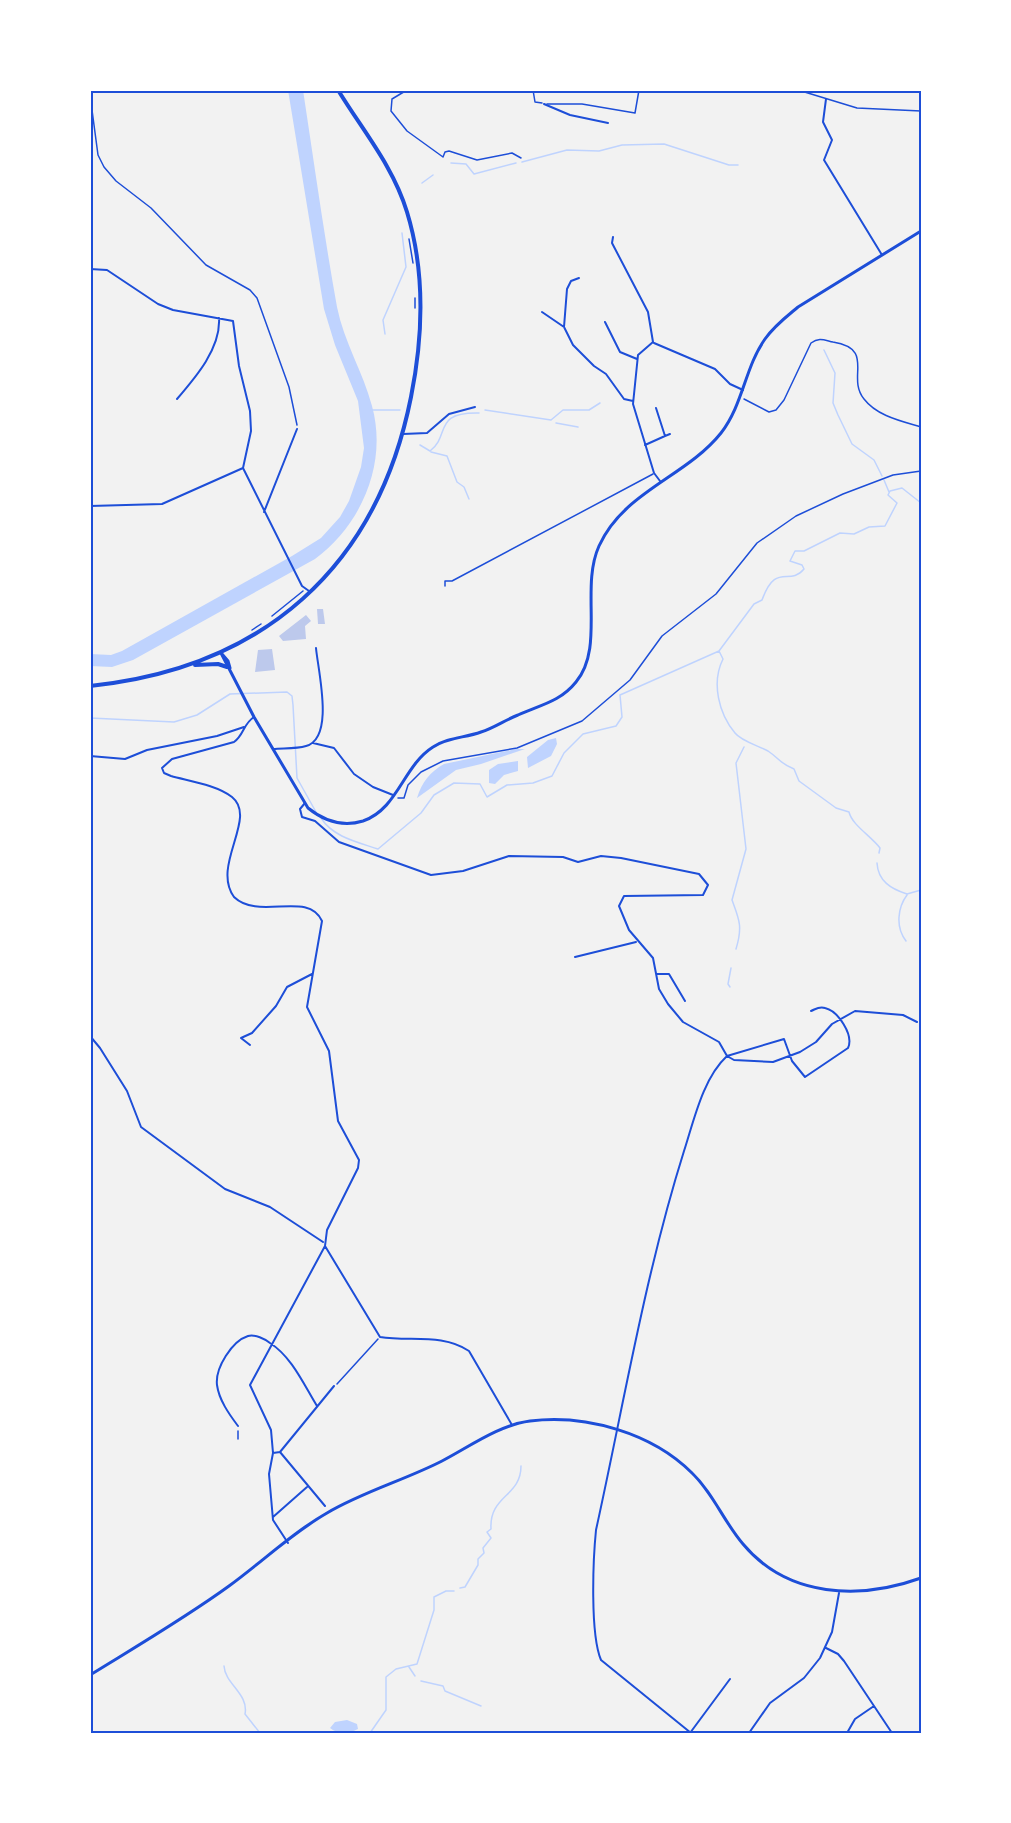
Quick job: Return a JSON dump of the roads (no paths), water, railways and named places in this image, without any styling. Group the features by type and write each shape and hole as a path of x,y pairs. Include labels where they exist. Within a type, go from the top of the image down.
{"main road":[{"path":"188,666 259,632 310,591 340,559 366,522 385,485 403,434 418,349 419,294 415,248 407,212 393,176 338,90"},
{"path":"90,686 134,680 208,663 228,669"}],"street":[{"path":"826,99 823,122 832,140 824,160 882,255"},
{"path":"544,104 570,115 608,123"},
{"path":"221,652 254,717 304,803 316,815 338,823 362,821 376,814 395,795 417,761 440,743 480,733 550,703 578,680 585,666 590,646 591,577 595,556 605,534 622,512 713,441 728,422 741,397 764,340 779,322 798,307 921,231"},
{"path":"613,237 612,243 648,312 653,342"},
{"path":"90,269 107,270 158,304 188,313 233,321 239,366 250,411 251,431 243,468 304,590 310,591"},
{"path":"564,327 567,289 571,281 579,278"},
{"path":"542,312 546,318 550,317 564,327 573,345 594,366 606,374 624,399 633,401"},
{"path":"177,399 192,382 217,340 219,318"},
{"path":"605,322 620,352 637,360"},
{"path":"653,342 715,369 730,384 743,390"},
{"path":"653,342 640,350 633,401 654,473 660,481"},
{"path":"403,434 427,433 449,414 475,407"},
{"path":"656,408 664,436"},
{"path":"264,512 297,429"},
{"path":"645,445 670,434"},
{"path":"90,506 162,504 243,468"},
{"path":"314,743 323,726 316,648"},
{"path":"322,698 324,692"},
{"path":"90,756 125,759 147,750 218,736 244,727 254,717"},
{"path":"244,727 241,738 234,742 172,759 163,764 162,768 164,773 171,776 228,794 239,805 241,818 226,876 228,887 234,897 250,907 302,906 318,913 322,927 307,1007 332,1061 340,1127 358,1160 358,1168 327,1230 324,1244 250,1385 268,1420 273,1453 269,1474 273,1516 276,1527 288,1542"},
{"path":"273,749 314,743 334,748 354,774 374,787 395,795"},
{"path":"304,803 300,809 302,817 315,821 339,842 431,875 463,871 509,856 563,857 578,862 601,856 666,865 699,874 708,885 703,895 622,897 619,906 637,941 651,955 659,989 682,1022 720,1042 727,1056 734,1060 763,1062 790,1056 816,1042 839,1019 854,1011 903,1015 917,1022"},
{"path":"575,957 637,941"},
{"path":"250,1045 241,1038 252,1033 276,1006 287,987 312,974"},
{"path":"657,974 669,974 685,1001"},
{"path":"730,1678 691,1733 601,1660 597,1651 594,1551 596,1530 653,1258 698,1109 721,1062 727,1056 784,1039 790,1056 805,1077 848,1048 850,1043 847,1030 839,1019 827,1008 820,1007 811,1011"},
{"path":"90,1036 127,1091 141,1127 225,1189 270,1207 324,1244 380,1337 443,1340 459,1344 469,1350 513,1426"},
{"path":"238,1426 218,1388 218,1378 225,1358 238,1342 248,1336 254,1336 271,1344 283,1353 317,1406"},
{"path":"273,1453 280,1452 334,1386"},
{"path":"90,1675 216,1596 328,1512 401,1481 513,1426 529,1421 561,1420 618,1431 652,1444 693,1474 743,1545 775,1571 806,1586 840,1593 878,1591 921,1578"},
{"path":"280,1452 325,1506"},
{"path":"273,1516 308,1486"},
{"path":"749,1733 770,1703 804,1678 826,1648 832,1632 840,1593"},
{"path":"826,1648 838,1654 844,1661 892,1733"},
{"path":"847,1733 855,1719 875,1705"}],"lane":[{"path":"407,90 392,99 391,111 407,131 442,157 445,152 449,151 477,160 512,153 521,158"},
{"path":"533,90 535,102 582,104 635,113 639,90"},
{"path":"798,90 857,108 921,111"},
{"path":"445,586 445,580 452,580 654,473"}],"water":[{"path":"288,90 303,90 337,307 372,406 376,428 376,450 367,492 346,529 315,559 133,660 112,667 90,666 90,654 111,655 122,651 321,538 340,517 349,501 361,467 364,448 358,401 335,345 324,309"},
{"path":"556,738 557,744 551,756 528,768 527,757 548,740"},
{"path":"525,749 456,770 417,798 427,778 444,764"},
{"path":"518,761 518,771 504,775 495,784 489,783 489,770 498,764"},
{"path":"347,1720 357,1724 358,1729 343,1733 330,1728 335,1722"}],"waterway":[{"path":"522,162 567,150 599,151 622,145 664,144 729,165 738,165"},
{"path":"451,163 466,164 474,174 516,163"},
{"path":"422,183 433,175"},
{"path":"385,334 383,320 406,267 402,233"},
{"path":"824,350 835,373 833,403 838,415 852,444 874,460 882,476"},
{"path":"485,410 551,420 563,410 589,410 600,403"},
{"path":"371,410 400,410"},
{"path":"420,445 430,451 436,445 448,420 454,416 479,413"},
{"path":"556,423 578,427"},
{"path":"431,452 447,456 457,482 464,487 469,499"},
{"path":"884,480 889,492"},
{"path":"321,818 326,825 339,834 378,849 421,813 434,795 454,783 480,784 487,797 507,785 533,783 552,776 564,753 583,734 616,726 622,717 620,695 719,651 754,604 762,600 772,581 793,576 804,569 802,565 790,561 795,551 804,551 840,533 854,534 869,527 885,526 897,503 888,495 890,491 902,488 921,503"},
{"path":"719,651 723,659 719,668 718,698 725,717 735,733 768,751 782,763 794,769 799,781 836,808 849,812 854,821 880,848 879,853"},
{"path":"90,718 174,722 197,715 230,694 287,692 292,696 297,778 316,812"},
{"path":"736,949 739,923 732,900 746,849 736,763 744,747"},
{"path":"877,863 880,875 891,887 907,894 921,890"},
{"path":"906,941 900,930 899,917 907,895"},
{"path":"730,987 728,984 731,968"},
{"path":"460,1588 465,1587 478,1565 478,1559 484,1553 483,1548 491,1538 487,1532 491,1529 495,1509 516,1484 521,1466"},
{"path":"370,1733 386,1710 386,1677 396,1669 417,1664 434,1610 434,1597 446,1591 454,1591"},
{"path":"224,1666 228,1678 244,1701 245,1714 260,1733"},
{"path":"409,1667 415,1676"},
{"path":"421,1681 443,1686 445,1691 481,1706"}]}
